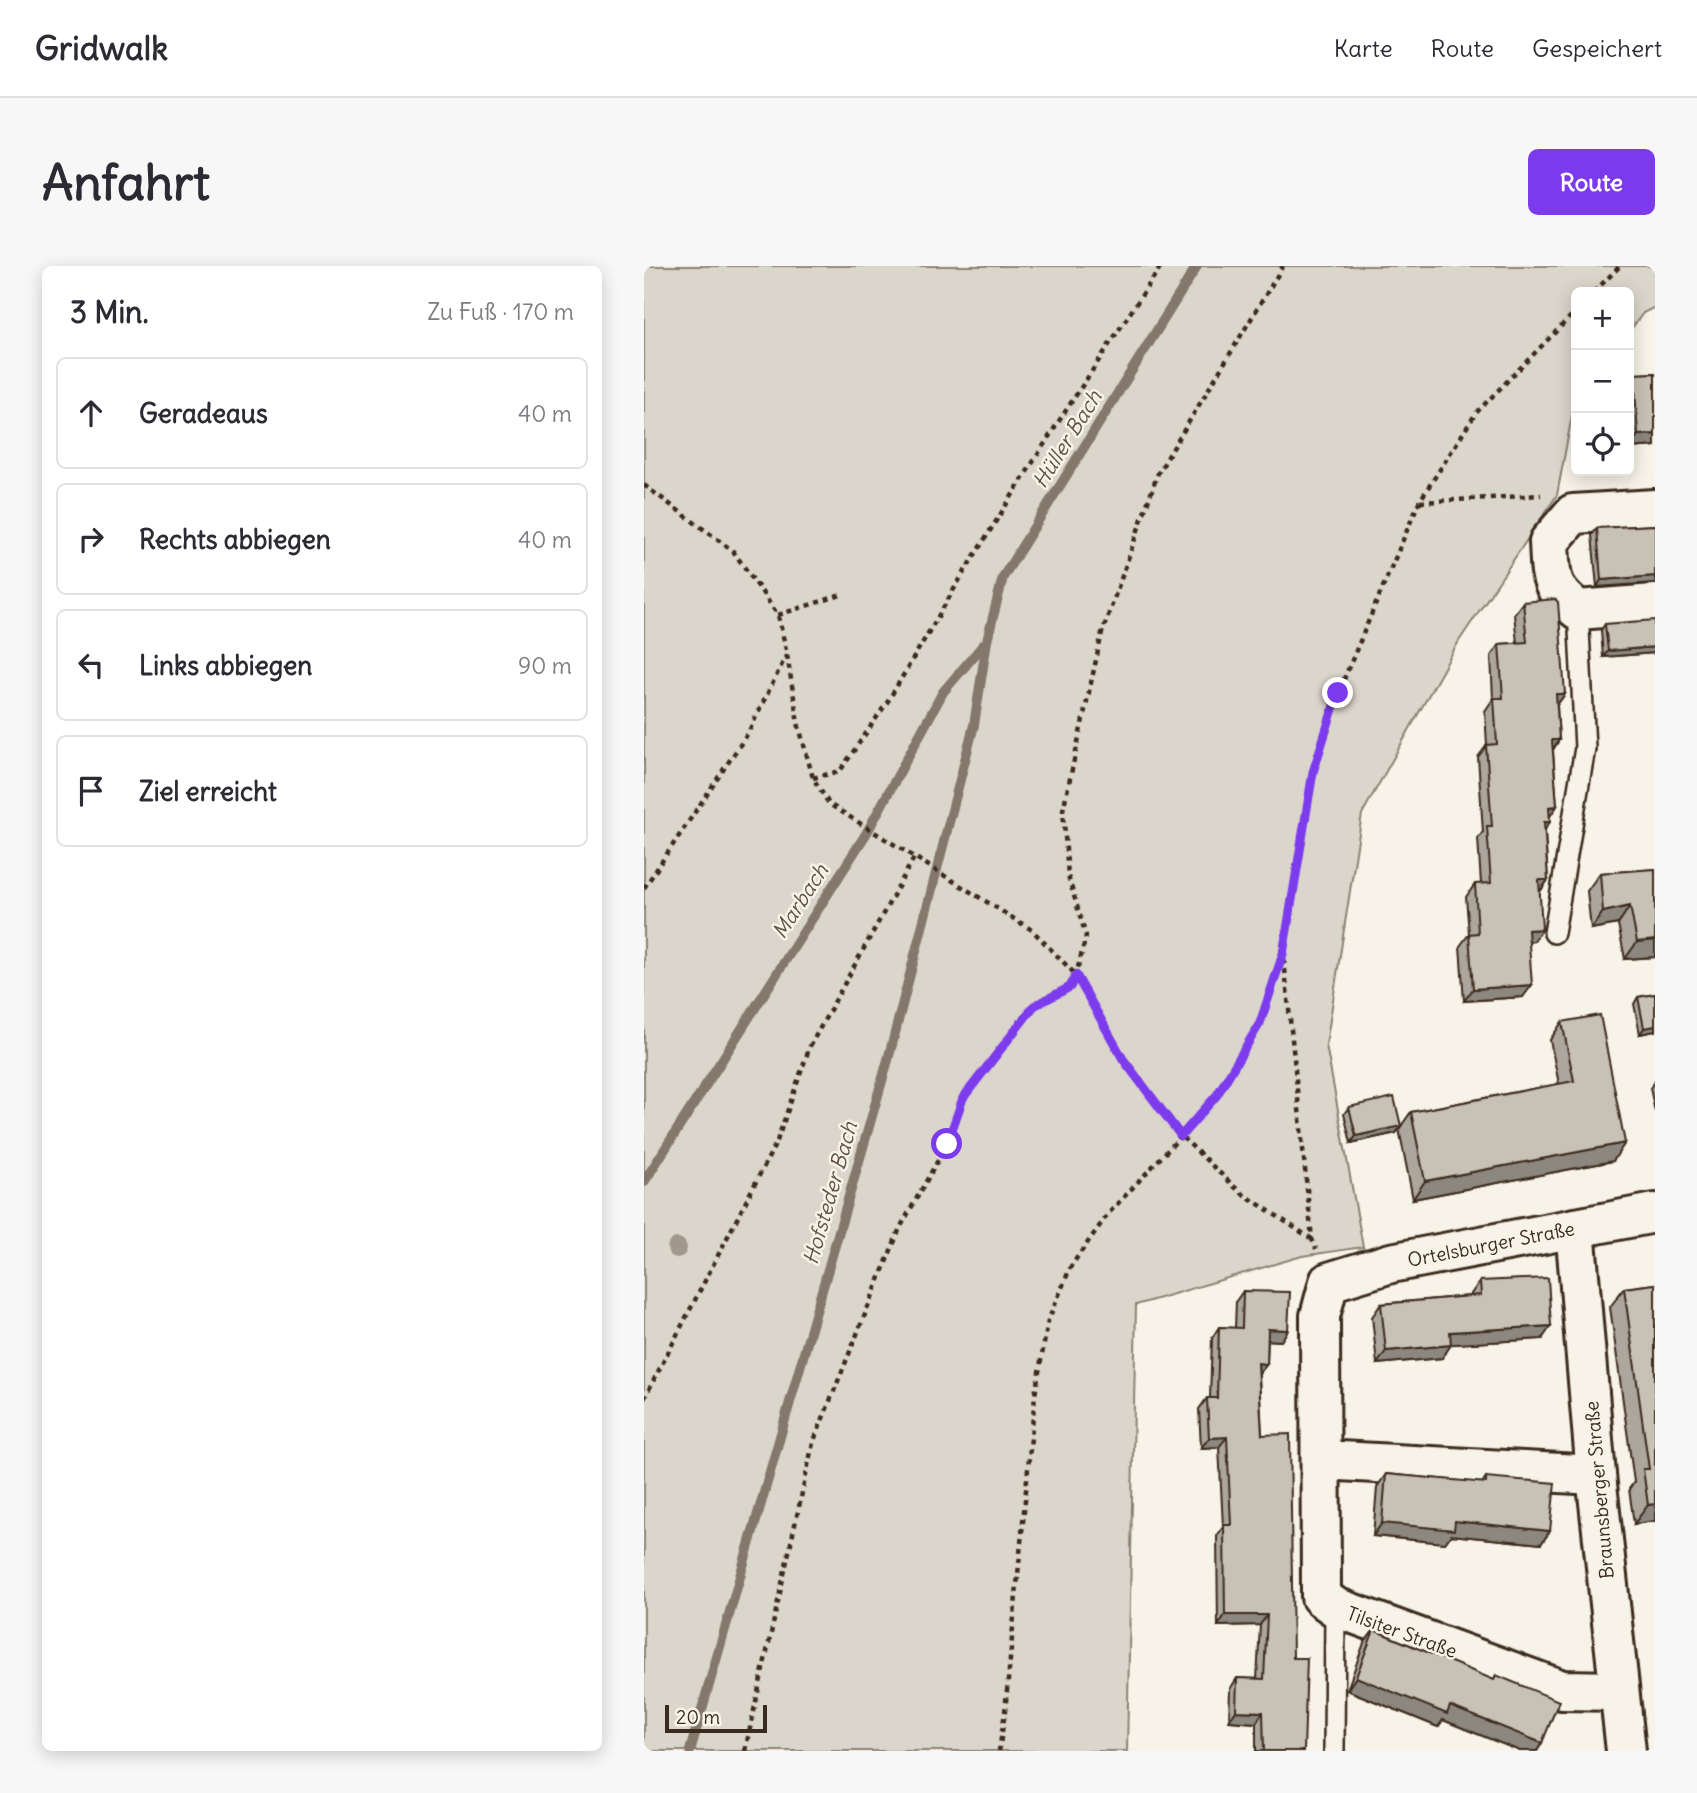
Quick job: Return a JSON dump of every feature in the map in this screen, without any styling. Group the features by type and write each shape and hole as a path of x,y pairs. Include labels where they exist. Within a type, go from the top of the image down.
{"street":[{"path":"1655,509 1573,514 1549,542 1551,581 1565,600 1578,610 1655,604"},
{"name":"Ortelsburger Straße","path":"1329,1282 1391,1263 1655,1213"},
{"name":"Braunsberger Straße","path":"1575,1228 1596,1475 1626,1751"},
{"name":"Tilsiter Straße","path":"1329,1282 1320,1315 1321,1597 1335,1607 1562,1690 1618,1691"},
{"path":"1321,1461 1596,1475"}],"lane":[{"path":"1554,933 1585,748 1578,610"},
{"path":"1334,1751 1335,1607"}],"path":[{"path":"813,778 840,771 888,701 1056,424 1161,266"},
{"path":"745,1751 813,1443 900,1228 947,1144 963,1098 1034,1006 1070,987 1076,975 1086,936 1068,876 1063,810 1102,633 1157,473 1283,266"},
{"path":"1599,287 1620,266"},
{"path":"999,1751 1035,1395 1048,1321 1071,1266 1108,1214 1217,1095 1260,1023 1283,954 1313,772 1338,693 1419,502 1476,412 1571,316"},
{"path":"644,485 733,551 778,615 798,723 813,778 830,804 1032,930 1076,975 1123,1059 1181,1136 1240,1192 1312,1239 1283,954"},
{"path":"1419,502 1542,495 1573,514"},
{"path":"778,615 841,595"},
{"path":"644,888 748,733 787,654"},
{"path":"644,1399 777,1141 810,1046 915,856"}],"shaded area":[{"path":"644,266 1655,266 1655,307 1643,313 1634,325 1634,287 1571,287 1571,421 1557,495 1459,641 1362,814 1326,1045 1363,1247 1302,1256 1136,1305 1127,1751 644,1751"}],"building":[{"path":"1655,373 1655,434 1638,435 1634,374"},
{"path":"1655,525 1655,576 1601,580 1597,528"},
{"path":"1555,599 1558,602 1565,694 1556,694 1559,740 1552,740 1557,806 1549,807 1550,822 1544,822 1548,880 1539,880 1542,929 1528,930 1532,985 1473,989 1469,934 1478,933 1475,884 1491,883 1487,826 1492,826 1486,745 1497,744 1494,698 1503,698 1499,644 1527,642 1523,602"},
{"path":"1655,620 1655,647 1608,651 1605,624"},
{"path":"1655,869 1655,940 1637,942 1630,906 1603,912 1600,873"},
{"path":"1655,994 1655,1026 1644,1028 1638,997"},
{"path":"1600,1015 1625,1143 1425,1181 1411,1112 1574,1081 1562,1022"},
{"path":"1394,1097 1401,1126 1356,1136 1349,1107"},
{"path":"1548,1278 1551,1326 1450,1332 1451,1345 1386,1351 1381,1304 1481,1295 1480,1281"},
{"path":"1655,1284 1655,1504 1648,1505 1643,1469 1649,1469 1624,1288"},
{"path":"1243,1291 1290,1292 1288,1330 1268,1329 1267,1364 1258,1363 1262,1435 1290,1434 1293,1658 1307,1658 1304,1751 1264,1751 1263,1712 1236,1711 1237,1678 1264,1679 1267,1615 1225,1615 1224,1525 1231,1525 1227,1437 1209,1438 1207,1398 1217,1398 1219,1327 1242,1328"},
{"path":"1386,1474 1486,1483 1486,1477 1555,1483 1550,1531 1455,1521 1454,1530 1382,1523"},
{"path":"1374,1630 1494,1680 1496,1675 1559,1701 1542,1743 1450,1706 1447,1714 1356,1677"}],"waterway":[{"name":"Hofsteder Bach","path":"690,1751 888,1060 974,725 987,641 1003,577 1197,266"},
{"name":"Marbach","path":"644,1182 866,834 943,692 984,644"}],"route":[{"path":"947,1144 963,1098 1034,1006 1070,987 1076,975 1123,1059 1181,1136 1217,1095 1260,1023 1283,954 1313,772 1338,693"}],"water label":[{"name":"Hüller Bach","path":"1067,439"}]}
